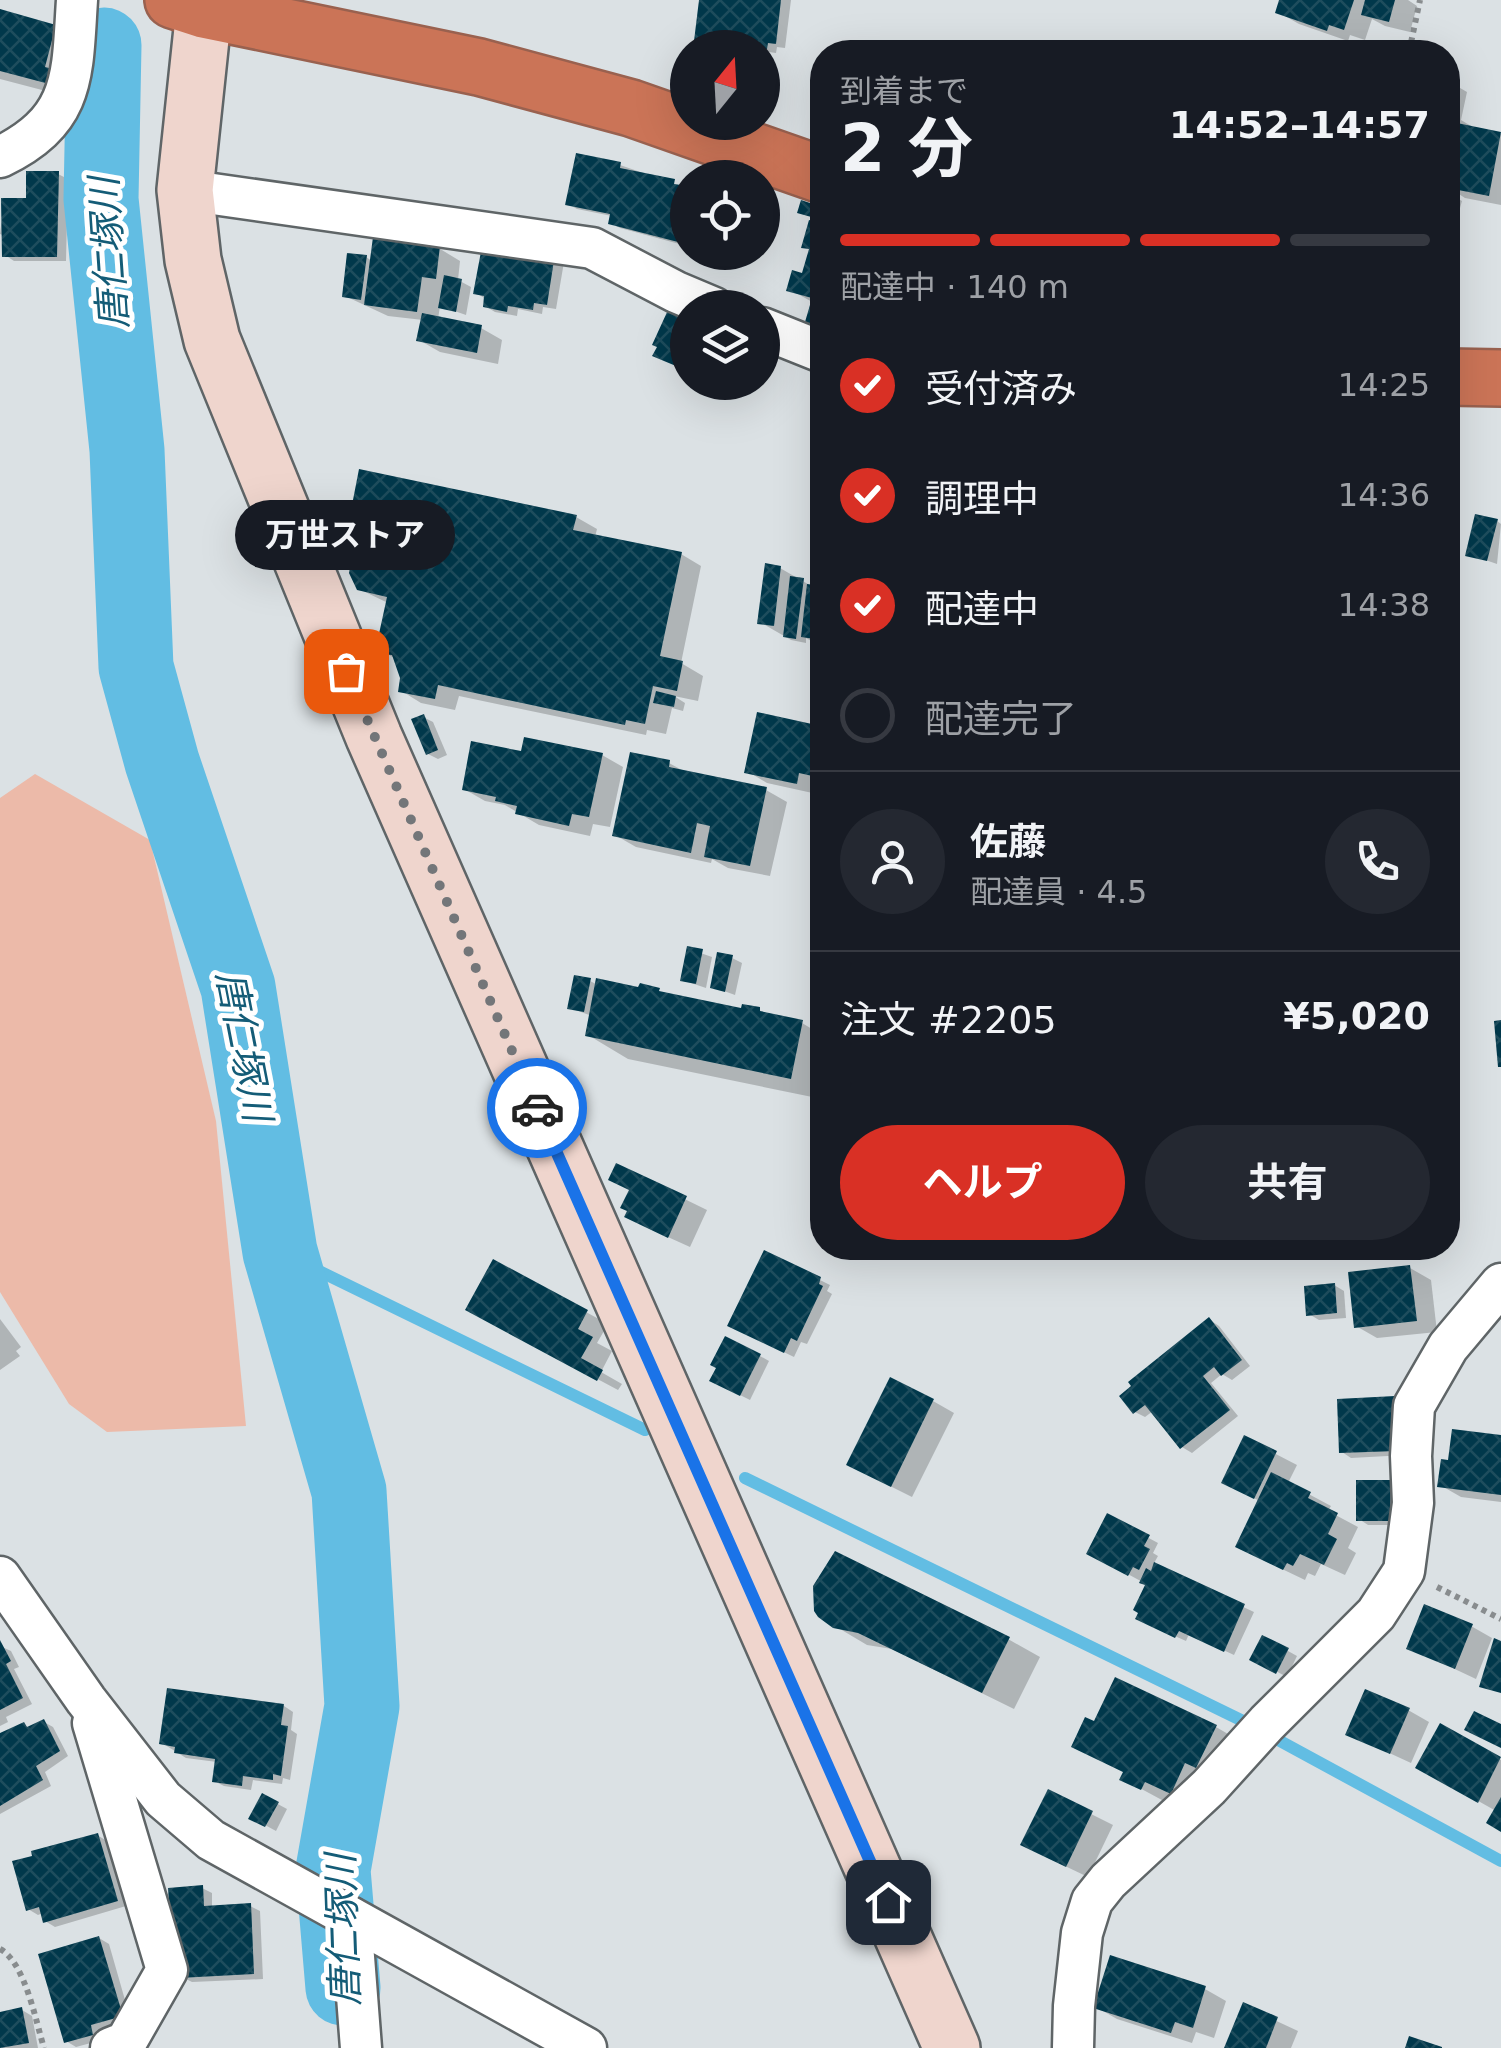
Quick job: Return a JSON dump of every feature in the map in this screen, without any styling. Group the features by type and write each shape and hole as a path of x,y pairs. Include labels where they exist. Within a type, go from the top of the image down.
{"highway":[{"path":"188,5 479,67 631,108 810,171"},
{"path":"1460,377 1501,378"}],"street":[{"path":"0,157 32,142 55,116 72,72 77,0"},
{"path":"188,5 185,190 193,260 212,340 374,737 952,2048"},
{"path":"185,190 592,248 672,290"},
{"path":"780,335 810,347"},
{"path":"1073,2048 1082,1933 1092,1901 1376,1614 1404,1571 1413,1503 1414,1406 1448,1347 1501,1284"},
{"path":"0,1577 86,1700 163,1799 211,1840 586,2048"},
{"path":"86,1700 167,1970 126,2042 111,2048"},
{"path":"352,1918 361,2048"}],"path":[{"path":"1411,40 1420,0"},
{"path":"1404,1571 1501,1619"},
{"path":"0,1950 10,1954 29,1996 44,2048"}],"shaded area":[{"path":"35,774 150,840 216,1121 246,1426 107,1432 69,1404 0,1292 0,798"}],"building":[{"path":"699,0 781,0 778,30 695,30"},
{"path":"1279,0 1354,0 1344,30 1329,25 1327,31 1275,13"},
{"path":"1365,0 1395,0 1389,22 1361,15"},
{"path":"0,9 56,25 45,67 57,70 53,85 0,71"},
{"path":"1460,124 1501,132 1489,196 1460,190"},
{"path":"576,153 621,162 620,168 670,178 670,240 608,224 610,214 565,205"},
{"path":"26,171 59,171 57,257 2,257 1,198 26,198"},
{"path":"801,200 810,203 810,217 797,213"},
{"path":"809,220 810,297 786,291 792,270 802,273 809,249 801,248"},
{"path":"373,237 440,246 436,279 422,277 417,312 364,305"},
{"path":"483,241 555,254 547,305 534,303 533,310 508,306 507,312 483,307 484,296 473,294"},
{"path":"347,253 367,255 361,300 342,297"},
{"path":"444,275 462,279 456,312 438,308"},
{"path":"670,310 670,364 652,356 657,347 652,345"},
{"path":"422,313 482,325 477,353 416,341"},
{"path":"359,469 577,515 573,530 682,552 660,656 683,661 677,691 653,686 645,724 626,720 625,725 438,685 435,699 398,692 400,678 392,655 382,654 377,643 387,597 357,590 349,573 353,550 336,546 345,503 352,505"},
{"path":"1475,514 1498,519 1487,561 1465,556"},
{"path":"765,563 781,566 774,626 757,624"},
{"path":"790,576 804,578 796,639 783,637"},
{"path":"807,584 810,584 810,638 801,637"},
{"path":"656,691 676,696 674,707 653,703"},
{"path":"757,712 810,724 810,775 799,773 797,784 744,773"},
{"path":"424,714 438,750 426,755 411,719"},
{"path":"524,737 603,753 589,817 572,814 569,826 515,814 517,806 462,790 471,741 521,751"},
{"path":"630,752 670,760 669,767 767,787 750,866 704,857 710,826 697,823 691,853 612,836"},
{"path":"687,946 703,949 696,984 680,981"},
{"path":"717,952 733,955 725,992 710,988"},
{"path":"574,975 591,978 584,1012 567,1009"},
{"path":"596,978 638,987 640,983 660,988 659,991 741,1008 742,1004 760,1007 760,1011 803,1020 791,1079 585,1036"},
{"path":"1501,1020 1501,1067 1498,1067 1494,1021"},
{"path":"616,1163 687,1196 668,1238 624,1217 627,1211 620,1208 629,1190 608,1180"},
{"path":"764,1250 821,1277 819,1284 823,1286 797,1341 791,1338 784,1353 727,1326"},
{"path":"493,1259 588,1310 578,1329 593,1337 581,1358 603,1370 597,1381 465,1310"},
{"path":"1410,1265 1417,1321 1354,1328 1348,1272"},
{"path":"1335,1283 1337,1313 1306,1316 1304,1286"},
{"path":"1209,1317 1242,1360 1221,1376 1214,1367 1203,1376 1230,1410 1180,1449 1145,1405 1133,1414 1119,1396 1131,1386 1128,1382"},
{"path":"725,1336 761,1354 740,1396 709,1381 716,1368 710,1365"},
{"path":"890,1377 934,1399 891,1487 846,1465"},
{"path":"1395,1396 1397,1451 1339,1453 1337,1399"},
{"path":"1452,1429 1501,1435 1501,1495 1437,1487 1441,1459 1448,1460"},
{"path":"1244,1435 1277,1451 1254,1499 1221,1483"},
{"path":"1271,1472 1311,1492 1308,1498 1338,1513 1328,1534 1337,1539 1324,1565 1300,1554 1293,1566 1287,1563 1283,1570 1235,1547"},
{"path":"1356,1480 1391,1480 1390,1521 1356,1521"},
{"path":"1107,1513 1150,1535 1144,1546 1150,1549 1139,1570 1133,1567 1128,1576 1086,1554"},
{"path":"835,1551 1010,1637 982,1693 858,1633 833,1628 818,1617 813,1586"},
{"path":"1154,1562 1245,1604 1224,1652 1179,1631 1175,1638 1135,1619 1138,1613 1133,1610 1145,1585 1139,1583 1146,1568 1151,1571"},
{"path":"1424,1604 1473,1624 1455,1669 1406,1649"},
{"path":"1262,1635 1289,1648 1276,1674 1249,1660"},
{"path":"1494,1638 1501,1641 1501,1693 1479,1687"},
{"path":"0,1640 11,1661 6,1664 23,1698 0,1710"},
{"path":"1115,1677 1217,1725 1196,1768 1185,1763 1171,1794 1145,1782 1141,1790 1119,1780 1123,1772 1071,1747 1085,1717 1094,1721"},
{"path":"167,1688 284,1704 281,1725 288,1726 281,1776 273,1774 273,1780 243,1776 242,1786 212,1782 215,1759 174,1753 175,1747 159,1744"},
{"path":"1365,1689 1410,1708 1390,1754 1345,1735"},
{"path":"1474,1711 1501,1724 1501,1748 1464,1730"},
{"path":"44,1719 60,1751 36,1766 43,1780 0,1806 0,1733 24,1722 27,1727"},
{"path":"1440,1723 1501,1757 1478,1803 1415,1768"},
{"path":"1048,1789 1093,1811 1066,1867 1020,1845"},
{"path":"262,1793 279,1802 265,1827 248,1819"},
{"path":"1501,1797 1501,1832 1486,1823"},
{"path":"98,1833 118,1901 43,1923 39,1907 26,1911 12,1861 32,1856 31,1851"},
{"path":"203,1885 204,1906 251,1903 254,1974 179,1978 176,1922 170,1922 168,1888"},
{"path":"99,1936 123,2016 91,2025 93,2035 64,2043 38,1954"},
{"path":"1110,1955 1206,1986 1193,2028 1175,2022 1171,2033 1093,2008"},
{"path":"1243,2002 1278,2017 1266,2048 1224,2048"},
{"path":"22,2007 29,2043 0,2048 0,2012"},
{"path":"1409,2036 1442,2047 1442,2048 1405,2048"}],"waterway":[{"name":"唐仁塚川","path":"104,45 101,199 127,450 136,667 162,762 238,987 280,1252 349,1491 362,1706 333,1870 343,1988"},
{"path":"280,1252 645,1430"},
{"path":"745,1478 1247,1723"},
{"path":"1280,1741 1501,1861"}],"way so far":[{"path":"346,671 537,1108"}],"place":[{"name":"万世ストア","path":"346,671"}],"route":[{"path":"537,1108 888,1902"}]}
